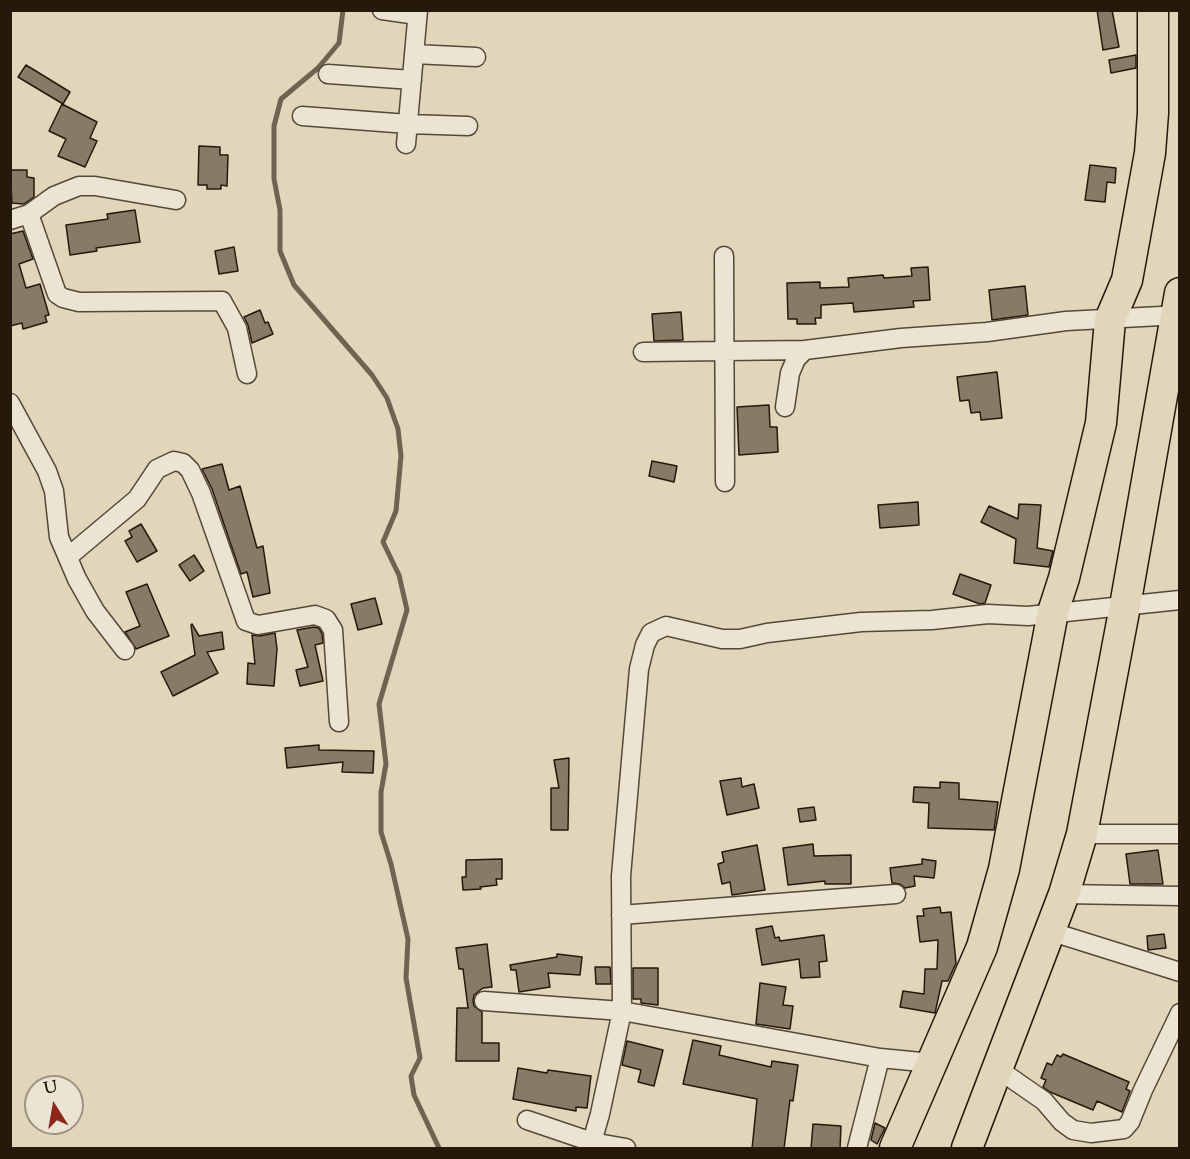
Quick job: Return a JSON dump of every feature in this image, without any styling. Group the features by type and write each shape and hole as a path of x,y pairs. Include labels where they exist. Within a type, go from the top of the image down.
{"highway":[{"path":"895,1149 982,947 1004,868 1053,612 1064,578 1101,423 1110,320 1127,280 1150,153 1153,113 1153,10"},
{"path":"967,1149 1064,894 1082,834 1178,308"}],"street":[{"path":"382,10 417,13 406,144"},
{"path":"414,54 476,57"},
{"path":"328,74 411,80"},
{"path":"302,116 468,126"},
{"path":"10,220 29,214 54,196 79,186 103,187 176,200"},
{"path":"29,214 57,294 63,298 80,302 222,301 237,328 247,374"},
{"path":"724,256 725,482"},
{"path":"643,352 805,350 901,338 987,332 1066,321 1110,320 1178,308"},
{"path":"786,407 790,373 796,359 805,350"},
{"path":"10,403 47,471 54,491 59,537 77,579 95,611 125,650"},
{"path":"69,556 137,499 158,469 174,461 183,463 190,470 201,493 246,621 258,625 315,615 326,619 335,640 339,722"},
{"path":"589,1145 600,1114 622,1011 621,876 639,669 645,645 651,633 666,626 722,639 740,639 767,633 861,622 932,620 988,614 1028,616 1179,600"},
{"path":"1082,834 1179,834"},
{"path":"621,915 896,894"},
{"path":"1064,894 1179,896"},
{"path":"1049,931 1179,972"},
{"path":"484,1001 622,1011 880,1058 932,1063"},
{"path":"998,1069 1044,1101 1062,1122 1073,1130 1091,1133 1124,1129 1130,1122 1179,1013"},
{"path":"857,1149 880,1058"},
{"path":"527,1120 589,1145 626,1149"}],"building":[{"path":"1097,10 1112,10 1119,47 1103,50"},
{"path":"1136,55 1136,68 1111,73 1109,60"},
{"path":"26,65 70,92 63,104 18,77"},
{"path":"62,104 97,122 90,138 97,141 85,167 58,156 66,139 49,131"},
{"path":"199,146 220,147 220,155 228,155 227,186 221,185 221,189 207,189 207,185 198,185"},
{"path":"1090,165 1116,168 1115,183 1107,182 1105,202 1085,200"},
{"path":"10,170 27,170 27,177 34,178 34,197 24,204 12,203"},
{"path":"135,210 140,242 96,248 97,251 70,255 66,225 108,219 107,214"},
{"path":"23,231 33,259 19,264 26,288 40,284 49,315 45,316 47,322 23,329 22,323 10,326 10,234"},
{"path":"234,247 238,271 219,274 215,251"},
{"path":"928,267 930,300 913,301 914,307 854,312 853,303 821,305 821,318 815,318 816,324 797,324 797,319 788,319 787,283 820,282 820,288 849,287 848,278 883,275 884,278 912,276 911,268"},
{"path":"1025,286 1028,315 992,320 989,290"},
{"path":"260,310 273,334 252,343 244,317"},
{"path":"681,312 683,340 654,341 652,314"},
{"path":"997,372 1002,418 981,420 980,412 971,413 969,400 960,401 957,377"},
{"path":"769,405 770,427 777,427 778,452 739,455 737,407"},
{"path":"652,461 677,466 674,482 649,476"},
{"path":"222,464 229,490 240,486 257,548 263,546 270,593 253,597 247,572 241,574 212,489 202,469"},
{"path":"918,502 919,525 880,528 878,505"},
{"path":"1019,504 1041,505 1037,548 1053,551 1049,567 1014,563 1016,539 981,522 989,506 1018,519"},
{"path":"141,524 157,551 137,562 125,541 132,537 129,531"},
{"path":"194,555 204,571 190,581 179,565"},
{"path":"960,574 991,585 985,603 980,604 953,594"},
{"path":"147,584 169,636 136,649 125,632 140,626 126,592"},
{"path":"375,598 382,624 358,630 351,604"},
{"path":"192,624 199,636 222,632 224,649 207,652 218,673 173,696 161,672 195,655"},
{"path":"319,628 322,634 323,643 315,645 323,681 300,686 296,670 308,667 297,630"},
{"path":"275,633 277,649 274,686 247,684 248,663 255,664 252,635"},
{"path":"319,745 319,750 374,751 373,773 342,772 343,762 287,768 285,748"},
{"path":"569,758 568,830 551,830 551,788 559,788 554,760"},
{"path":"741,778 742,787 754,784 759,808 727,815 720,781"},
{"path":"940,782 959,783 959,799 998,802 994,830 928,828 929,803 913,802 914,787 940,788"},
{"path":"814,807 816,820 800,822 798,809"},
{"path":"813,844 814,856 851,855 851,884 825,884 825,881 788,885 783,848"},
{"path":"757,845 765,890 732,895 730,882 722,884 718,864 724,862 722,852"},
{"path":"1158,850 1163,884 1130,884 1126,854"},
{"path":"502,859 502,879 496,879 497,885 463,890 462,877 466,877 466,860"},
{"path":"922,859 936,861 934,878 914,876 915,886 905,888 900,884 892,883 890,868 922,864"},
{"path":"940,907 941,913 951,912 956,963 948,981 942,981 935,1013 900,1007 903,991 924,994 925,969 937,969 938,940 920,942 917,916 924,916 923,909"},
{"path":"772,926 775,938 779,937 780,941 824,935 827,961 819,962 820,977 801,978 799,959 762,965 756,929"},
{"path":"1164,934 1166,948 1148,950 1147,936"},
{"path":"487,944 492,987 483,988 474,995 473,1001 474,1006 482,1012 482,1043 499,1043 499,1061 456,1061 457,1008 468,1008 463,969 459,969 456,948"},
{"path":"557,954 582,957 580,975 548,973 550,987 519,992 516,970 511,970 510,965 557,957"},
{"path":"595,967 610,967 611,984 596,984"},
{"path":"633,968 658,968 658,1005 641,1003 641,999 633,999"},
{"path":"760,983 786,987 783,1005 793,1006 790,1029 756,1024"},
{"path":"693,1040 721,1046 719,1055 771,1067 772,1061 798,1065 793,1101 790,1100 784,1149 752,1149 757,1099 683,1084"},
{"path":"627,1041 663,1050 654,1086 638,1082 641,1070 622,1065"},
{"path":"1063,1054 1129,1082 1126,1089 1130,1091 1122,1112 1097,1101 1093,1110 1043,1087 1046,1080 1041,1078 1047,1063 1052,1065 1057,1055 1061,1057"},
{"path":"518,1068 547,1073 548,1070 591,1076 587,1108 576,1107 576,1111 513,1099"},
{"path":"875,1123 885,1128 877,1144 871,1140"},
{"path":"813,1124 841,1126 840,1149 811,1149"}],"waterway":[{"path":"343,10 339,43 318,68 281,99 274,126 274,179 280,210 280,251 294,285 372,375 387,398 398,429 401,456 396,511 383,542 399,575 407,610 379,704 386,764 381,792 381,832 391,864 408,939 406,978 420,1058 411,1076 414,1095 439,1148"}]}
